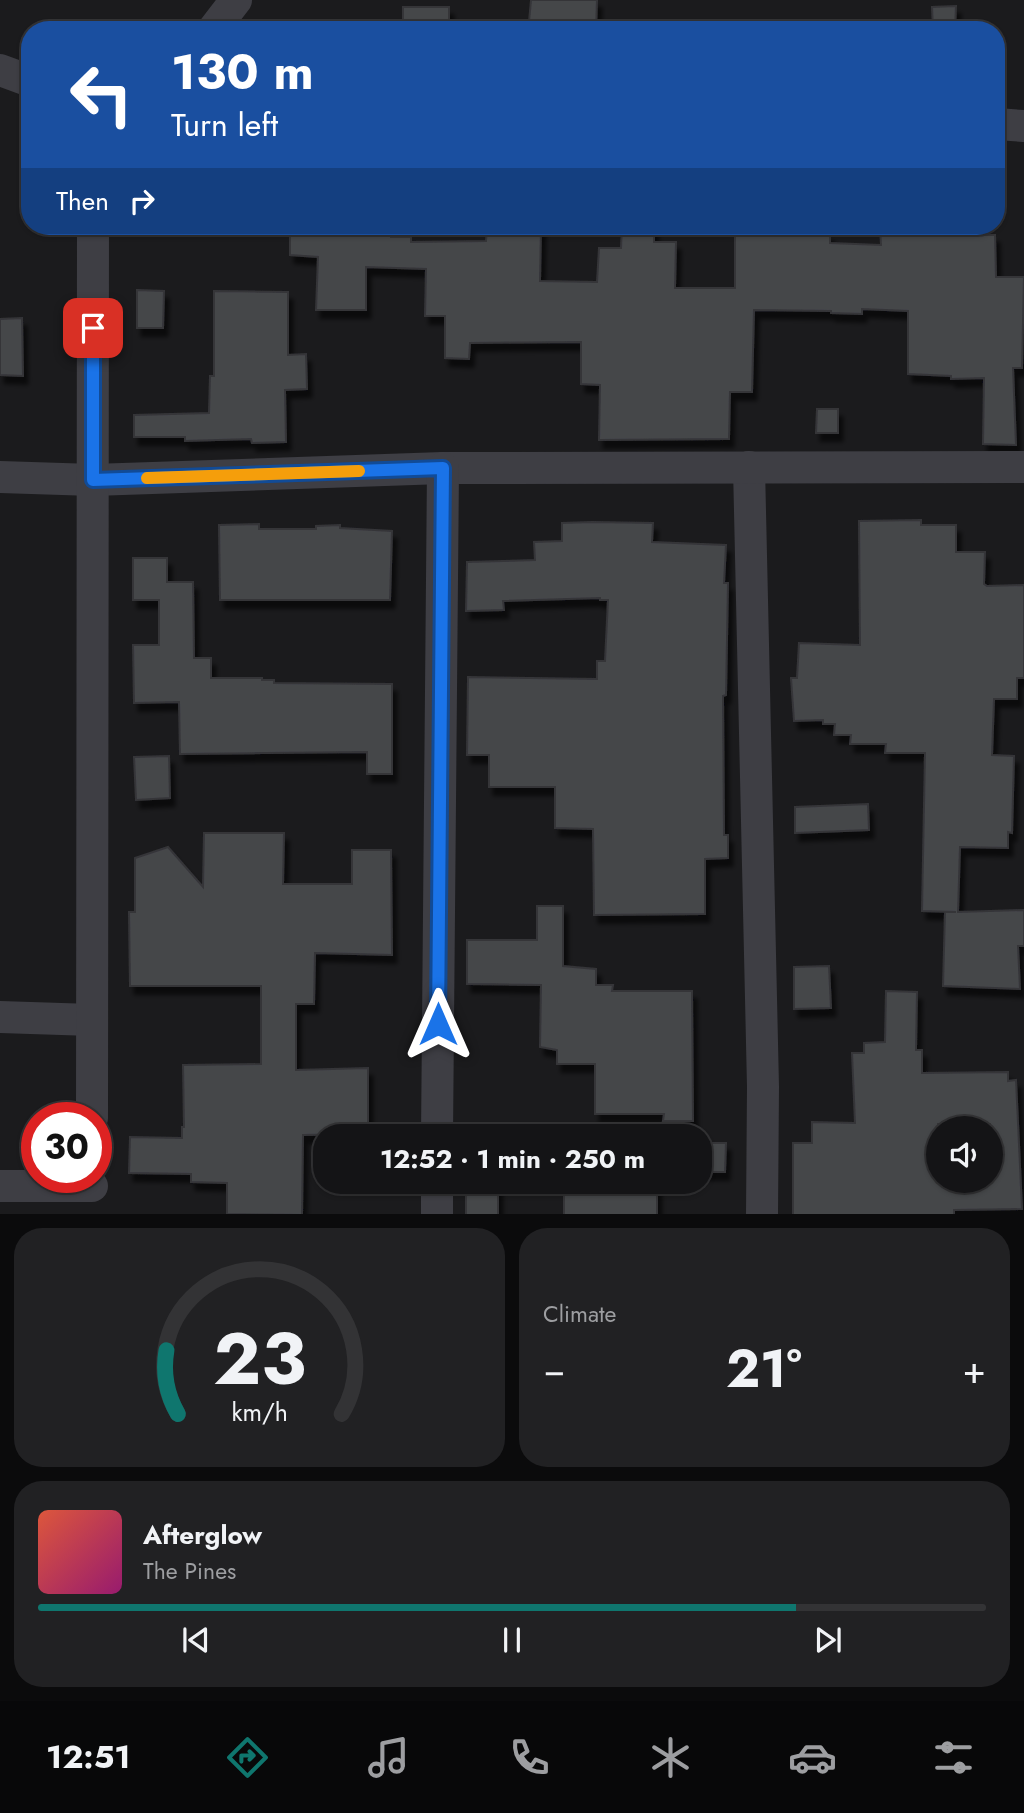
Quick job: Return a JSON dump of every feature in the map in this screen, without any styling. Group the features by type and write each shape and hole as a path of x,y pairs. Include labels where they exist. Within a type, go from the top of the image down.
{"street":[{"path":"220,21 236,0"},
{"path":"0,70 21,77"},
{"path":"1005,125 1024,126"},
{"path":"92,1102 93,235"},
{"path":"750,467 763,1073 762,1214"},
{"path":"0,477 93,480 443,468 1024,467"},
{"path":"437,1124 443,468"},
{"path":"0,1017 92,1020"},
{"path":"0,1186 21,1188"},
{"path":"437,1194 437,1214"}],"building":[{"path":"531,0 597,0 596,21 529,21"},
{"path":"956,6 955,21 933,21 932,7"},
{"path":"403,7 449,7 449,21 403,21"},
{"path":"290,235 391,235 411,237 411,242 486,241 486,235 541,235 540,281 597,282 599,248 621,248 622,235 654,235 654,242 676,242 675,288 735,288 735,235 830,235 830,243 881,245 880,235 995,235 996,277 1024,277 1022,368 1013,368 1016,445 983,444 984,378 951,379 951,376 908,374 908,311 862,309 862,314 754,310 752,392 730,392 729,439 599,440 600,385 581,384 581,342 470,343 469,359 445,358 445,316 425,316 426,269 366,267 366,310 316,310 318,257 290,255"},
{"path":"137,290 164,291 163,328 137,328"},
{"path":"214,291 288,292 288,355 306,354 307,389 285,390 286,442 252,443 251,439 185,441 185,437 134,437 134,415 209,413 210,376 214,376"},
{"path":"22,318 23,376 0,375 0,319"},
{"path":"817,409 838,409 838,433 816,433"},
{"path":"921,520 921,525 956,525 956,552 985,552 984,584 987,586 1024,585 1024,678 1017,678 1017,699 994,699 992,755 1014,756 1012,833 1008,832 1008,848 960,847 958,912 1024,910 1024,946 1018,946 1020,989 943,986 945,912 956,912 922,911 925,753 885,753 886,744 850,744 851,735 834,735 835,724 823,724 823,720 794,721 791,678 797,678 799,643 860,645 859,521"},
{"path":"562,523 653,523 652,542 726,545 726,695 723,696 724,835 728,835 728,858 705,859 705,914 594,915 593,829 555,828 555,787 489,787 489,755 467,755 468,677 597,679 597,661 605,661 608,600 503,601 504,610 466,611 467,562 535,560 534,542 562,541"},
{"path":"259,524 259,529 316,529 316,526 340,525 340,528 392,531 390,600 220,600 219,525"},
{"path":"133,558 167,558 167,582 193,582 194,658 211,658 211,678 262,678 274,680 274,683 392,684 392,774 367,774 367,752 180,754 179,702 134,703 133,645 159,645 159,600 133,600"},
{"path":"169,756 170,798 136,800 134,757"},
{"path":"868,804 869,830 795,833 795,807"},
{"path":"204,833 284,833 283,884 352,884 352,850 391,850 392,955 315,953 314,1004 296,1004 296,1070 368,1068 368,1124 313,1124 313,1135 303,1135 302,1214 227,1214 227,1183 191,1182 191,1174 129,1173 130,1137 182,1138 183,1065 261,1064 261,986 130,986 129,912 135,912 135,858 168,847 203,887"},
{"path":"537,906 563,906 563,966 596,969 596,985 613,985 612,991 692,991 693,1121 663,1121 664,1114 595,1114 595,1064 557,1064 557,1050 540,1047 541,985 467,984 467,940 537,940"},
{"path":"829,966 831,1008 794,1009 794,967"},
{"path":"886,991 917,992 916,1050 922,1050 922,1073 1008,1072 1008,1081 1016,1080 1022,1209 954,1210 954,1214 793,1214 793,1143 812,1143 812,1122 855,1123 852,1053 864,1053 864,1043 885,1042"},
{"path":"712,1143 726,1143 725,1172 712,1172"},
{"path":"466,1194 498,1194 498,1214 466,1214"},
{"path":"564,1194 657,1194 657,1214 564,1214"}],"slow traffic":[{"path":"147,478 359,471"}],"route":[{"path":"93,328 93,480 443,468 438,1024"}]}
